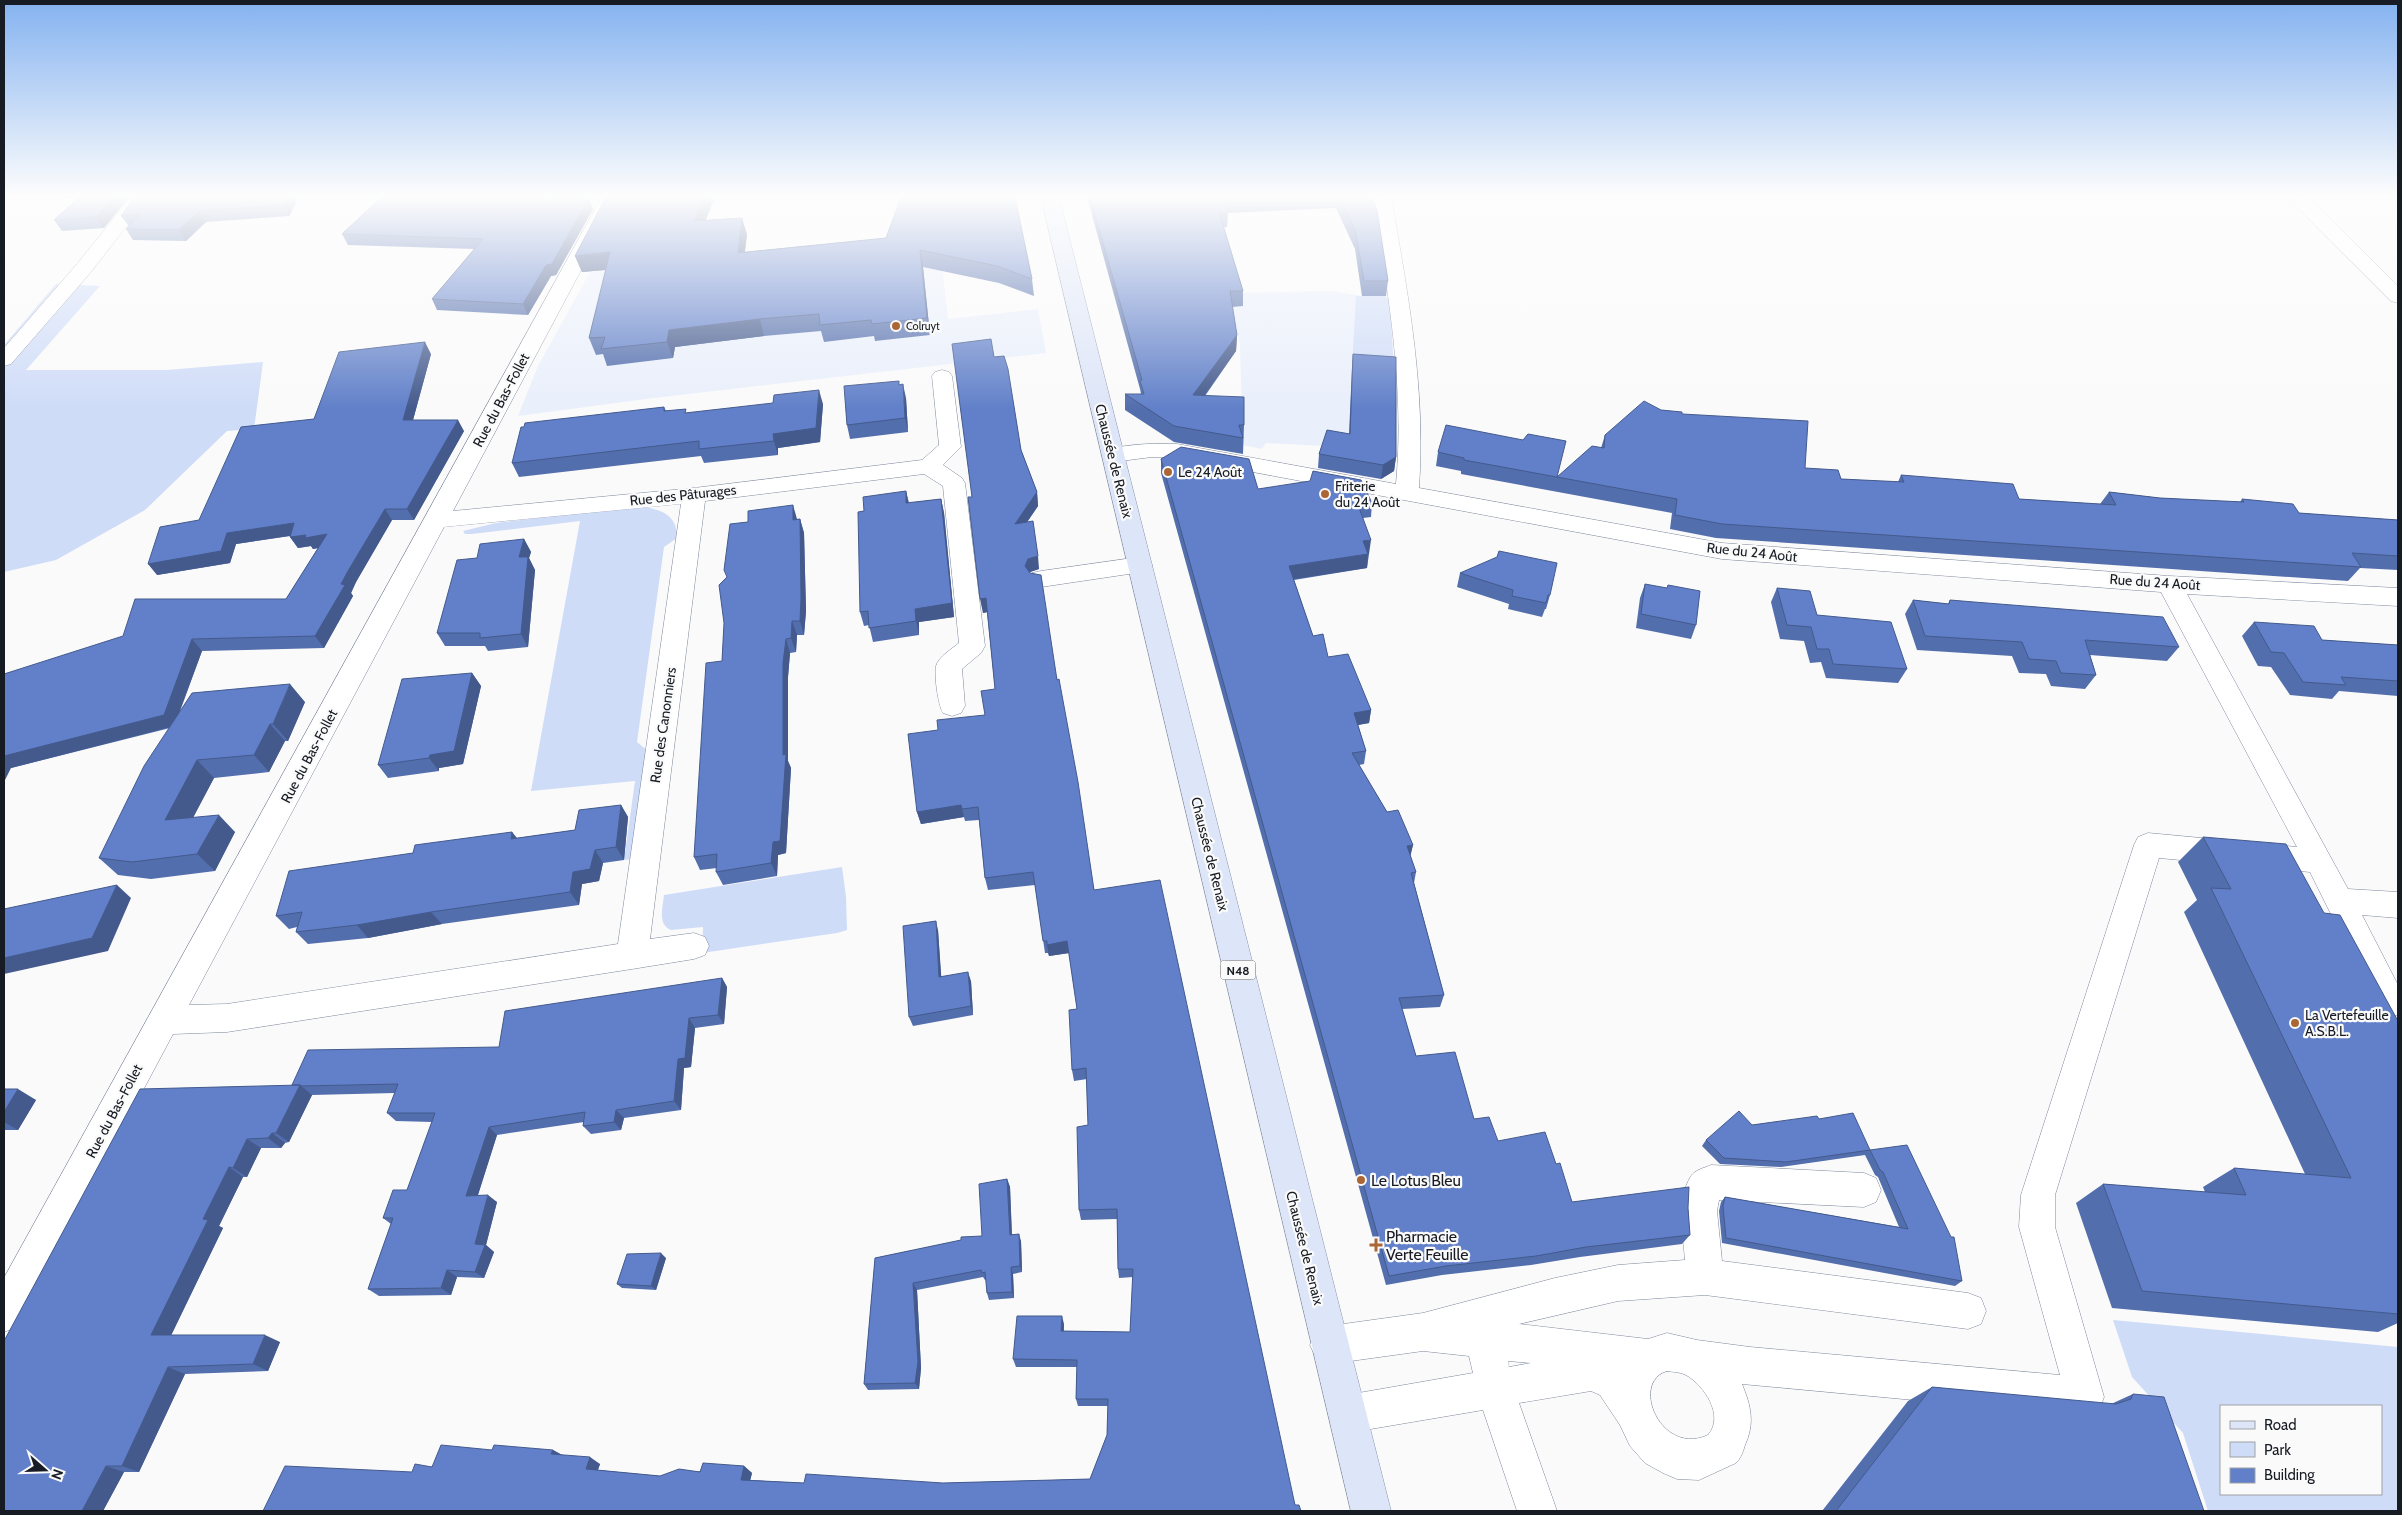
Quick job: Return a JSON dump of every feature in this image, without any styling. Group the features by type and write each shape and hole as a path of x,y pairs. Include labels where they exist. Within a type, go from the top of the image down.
{"main road":[{"name":"Chaussée de Renaix","path":"1067,268 1371,1511"}],"street":[{"path":"4,360 84,268"},
{"name":"Rue du Bas-Follet","path":"4,1314 437,520 568,268"},
{"path":"1394,268 1406,358 1410,456 1407,492"},
{"path":"2369,268 2398,297"},
{"path":"942,376 950,447 928,466 954,483 975,587 972,646 949,666 952,706"},
{"name":"Rue du 24 Août","path":"1113,455 1152,450 1178,452 1722,550 2169,584 2398,597"},
{"name":"Rue des Pâturages","path":"437,520 694,495 928,466"},
{"name":"Rue des Canonniers","path":"632,956 694,495"},
{"path":"1041,579 1140,565"},
{"path":"2169,584 2319,860 2390,1001 2398,1002"},
{"path":"1423,1332 1648,1358 1667,1352 1750,1366 2085,1397 2037,1227 2038,1195 2148,845 2319,860"},
{"path":"2339,902 2398,905"},
{"path":"163,1020 227,1018 694,946"},
{"path":"1706,1277 1699,1211 1704,1187 1711,1182 1864,1190"},
{"path":"1329,1345 1423,1332 1555,1296 1618,1283 1706,1277 1968,1311"},
{"path":"1485,1340 1495,1389 1537,1511"},
{"path":"1633,1411 1631,1386 1637,1370 1648,1358"},
{"path":"1347,1414 1591,1372 1613,1381 1633,1411 1648,1439 1664,1453 1678,1460 1696,1462 1706,1460 1724,1448 1733,1425 1730,1400 1718,1378 1696,1358"}],"shaded area":[{"path":"629,268 942,268 948,319 1038,309 1046,353 654,398 518,416 538,366 590,272"},
{"path":"1332,291 1362,296 1385,296 1390,300 1346,447 1266,443 1262,449 1243,445 1240,346 1237,329 1235,323 1232,323 1224,293"}],"green space":[{"path":"56,284 100,286 26,370 167,370 263,362 254,429 227,431 145,510 56,560 4,572 4,345"},
{"path":"1356,296 1385,296 1390,300 1394,371 1352,368"},
{"path":"636,506 651,508 665,513 674,523 677,538 664,547 637,742 649,752 633,859 624,860 635,781 531,791 580,521 472,534 465,534 463,531 496,523"},
{"path":"842,867 846,897 847,930 837,933 702,953 703,927 671,930 667,928 662,920 664,895"},
{"path":"2113,1320 2398,1347 2398,1511 2208,1511 2183,1433 2132,1377"}],"building":[{"path":"459,268 544,268 523,304 432,299"},
{"path":"606,268 922,268 927,318 872,324 871,320 820,325 819,314 760,319 669,330 667,342 601,349 605,337 589,338"},
{"path":"1002,268 1030,268 1032,279"},
{"path":"1110,268 1236,268 1243,291 1230,291 1237,335 1193,395 1244,397 1244,425 1239,425 1243,438 1174,426 1125,394 1144,394 1140,381 1142,380"},
{"path":"1362,268 1386,268 1388,281 1364,281"},
{"path":"991,339 994,357 1004,356 1008,369 1021,450 1037,492 1015,524 1033,521 1038,556 1028,559 1025,566 1030,573 1041,575 1057,680 1059,679 1078,782 1094,890 1160,880 1295,1505 1299,1505 1301,1511 263,1511 285,1466 412,1472 415,1464 432,1467 441,1445 492,1450 494,1445 553,1450 551,1454 590,1457 586,1469 660,1476 679,1469 700,1472 703,1463 744,1466 741,1480 804,1483 806,1474 943,1483 1090,1479 1107,1435 1108,1399 1076,1399 1077,1360 1013,1359 1017,1316 1062,1316 1061,1331 1130,1332 1133,1269 1118,1269 1117,1209 1079,1210 1077,1127 1088,1125 1086,1068 1072,1070 1069,1010 1077,1009 1067,941 1047,945 1047,941 1043,941 1033,872 985,878 978,807 962,809 961,805 917,812 908,734 938,730 937,720 985,715 981,691 995,689 986,598 980,599 968,497 972,497 952,344"},
{"path":"425,342 403,420 458,420 407,509 385,509 348,571 341,584 345,585 315,636 192,639 164,715 4,756 4,674 123,636 135,599 286,599 327,534 305,538 306,535 290,537 294,523 227,533 221,551 148,564 160,527 199,520 241,427 314,419 339,352"},
{"path":"1353,354 1396,357 1396,457 1383,465 1319,454 1327,430 1350,434"},
{"path":"899,381 899,385 903,384 905,418 847,425 844,386"},
{"path":"819,390 816,428 773,434 774,441 699,449 699,441 512,463 521,427 524,427 525,423 664,407 664,411 686,409 685,413 773,403 774,395"},
{"path":"1644,401 1661,410 1682,412 1682,414 1808,421 1805,468 1838,470 1841,479 1904,482 1901,475 2013,484 2019,499 2116,505 2109,492 2160,498 2244,502 2242,499 2293,504 2299,513 2398,520 2398,556 2352,553 2361,567 1722,524 1675,515 1677,499 1464,460 1464,458 1438,452 1446,425 1523,440 1528,434 1566,441 1557,477 1592,446 1604,448 1605,435"},
{"path":"1181,447 1249,459 1258,489 1310,481 1313,471 1361,480 1372,503 1358,505 1371,540 1363,541 1368,554 1289,566 1313,636 1323,634 1328,657 1348,654 1371,710 1354,713 1366,751 1352,753 1387,812 1398,810 1413,845 1407,846 1416,872 1411,873 1444,995 1399,998 1416,1056 1455,1052 1474,1119 1489,1117 1498,1141 1545,1132 1556,1164 1560,1163 1572,1202 1689,1187 1690,1235 1446,1266 1389,1276 1161,459"},
{"path":"906,491 906,503 941,499 952,603 915,609 916,621 869,628 868,611 860,612 858,512 864,511 863,497"},
{"path":"793,505 793,520 800,519 801,598 800,621 792,621 791,638 786,639 783,663 783,755 786,754 780,841 773,842 771,863 716,872 717,854 694,857 706,663 722,661 724,623 719,585 727,577 724,570 730,524 748,522 748,511"},
{"path":"524,539 519,557 528,557 521,634 480,638 480,633 437,633 457,560 477,558 480,544"},
{"path":"1499,551 1557,563 1550,595 1548,595 1546,603 1512,596 1513,590 1460,573 1497,557"},
{"path":"1645,584 1667,588 1668,585 1700,591 1696,625 1641,614"},
{"path":"1777,588 1810,591 1817,615 1891,622 1907,669 1833,664 1829,649 1817,649 1811,627 1787,625"},
{"path":"1913,600 1949,604 1950,600 2163,617 2179,647 2085,640 2096,675 2061,673 2056,661 2029,659 2022,642 1925,636"},
{"path":"2254,622 2314,626 2322,640 2398,645 2398,681 2341,677 2346,685 2303,682 2284,653 2271,652"},
{"path":"472,673 454,751 430,755 429,758 378,765 402,679"},
{"path":"290,684 273,724 270,724 254,755 197,760 165,820 219,815 197,854 132,862 99,858 144,766 192,693"},
{"path":"621,805 616,847 595,850 590,869 573,872 570,892 431,912 357,925 296,932 302,912 276,916 289,871 413,853 415,845 512,832 511,839 575,830 579,810"},
{"name":"La Vertefeuille A.S.B.L.","path":"2203,837 2286,844 2324,913 2340,915 2398,1021 2398,1314 2142,1291 2103,1184 2246,1195 2234,1168 2351,1178 2211,888 2231,889"},
{"path":"117,885 92,938 4,958 4,909"},
{"path":"936,921 939,977 968,972 971,1006 909,1017 903,926"},
{"path":"722,978 718,1015 689,1018 685,1058 678,1059 674,1101 616,1110 614,1122 583,1126 585,1112 489,1127 466,1196 488,1195 475,1244 485,1245 475,1272 447,1270 441,1288 368,1289 393,1218 383,1218 393,1190 407,1190 435,1113 387,1113 398,1084 292,1085 308,1050 499,1047 505,1011"},
{"path":"300,1085 276,1133 272,1133 268,1138 247,1139 233,1168 229,1167 203,1219 208,1220 151,1335 265,1335 253,1364 168,1367 122,1466 106,1466 82,1511 4,1511 4,1341 140,1089"},
{"path":"4,1089 18,1089 4,1112"},
{"path":"1739,1111 1752,1125 1817,1116 1819,1119 1853,1113 1870,1150 1786,1162 1724,1158 1706,1140"},
{"path":"1907,1145 1951,1237 1954,1237 1962,1281 1726,1238 1723,1206 1725,1197 1908,1229 1883,1172 1880,1170 1870,1150"},
{"path":"1007,1179 1010,1235 1019,1234 1020,1266 1011,1267 1012,1292 987,1293 985,1272 982,1273 981,1270 913,1283 918,1362 915,1383 864,1384 875,1258 961,1240 961,1237 982,1236 979,1184"},
{"path":"661,1253 651,1286 617,1284 627,1254"},
{"path":"1932,1387 2116,1404 2131,1399 2133,1394 2164,1397 2204,1511 1836,1511"}],"place":[{"name":"Colruyt","path":"896,326"},
{"name":"Le 24 Août","path":"1168,472"},
{"name":"Friterie du 24 Août","path":"1325,494"},
{"name":"La Vertefeuille A.S.B.L.","path":"2295,1023"},
{"name":"Le Lotus Bleu","path":"1361,1180"},
{"name":"Pharmacie Verte Feuille","path":"1376,1245"}]}
